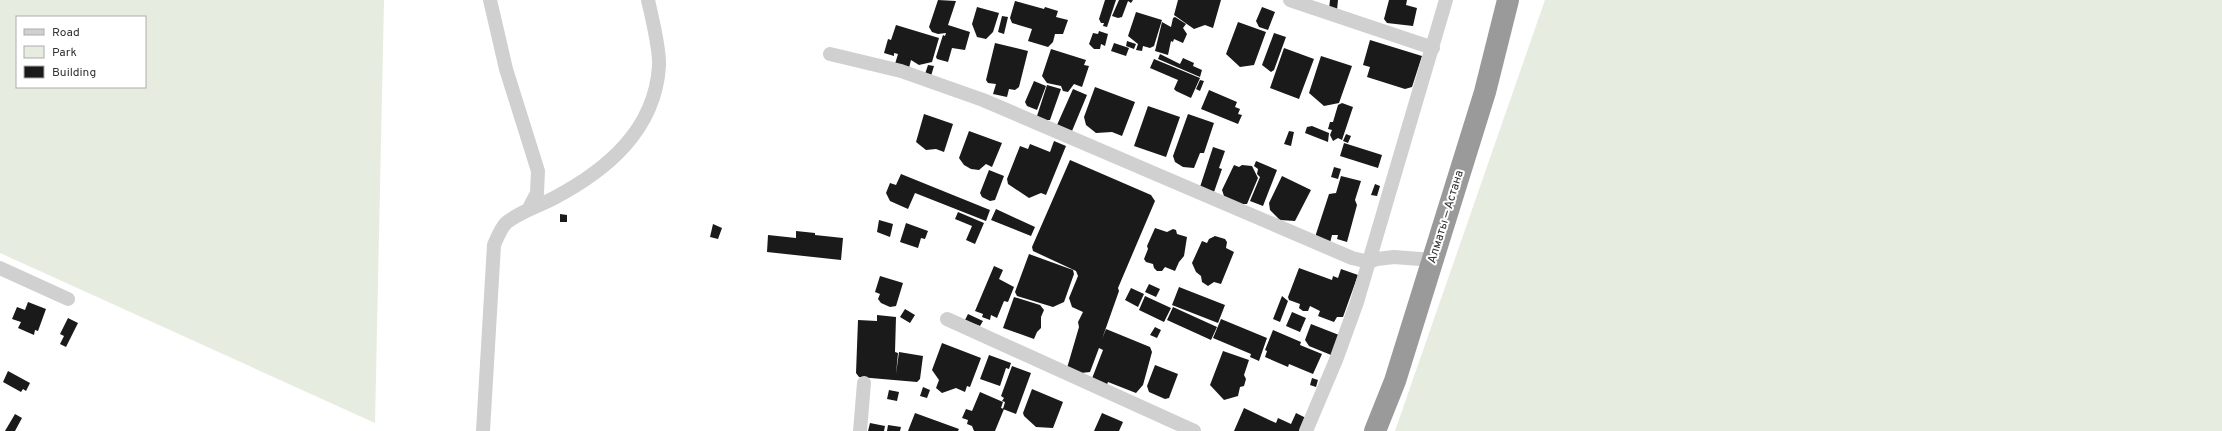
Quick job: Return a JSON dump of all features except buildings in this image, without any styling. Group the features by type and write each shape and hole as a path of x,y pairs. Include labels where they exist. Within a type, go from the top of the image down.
{"highway":[{"name":"Алматы — Астана","path":"1375,431 1395,381 1485,92 1508,0"}],"street":[{"path":"490,0 506,69 538,171 537,193 528,210"},
{"path":"482,431 494,245 505,224 528,210 575,187 608,164 627,144 645,119 655,94 660,65 648,0"},
{"path":"1290,0 1433,48"},
{"path":"1306,431 1336,360 1369,262 1446,0"},
{"path":"830,54 901,71 983,100 1352,258 1369,262 1377,259 1394,258 1433,260"},
{"path":"0,268 68,299"},
{"path":"947,319 1194,431"},
{"path":"860,431 864,383"}],"green space":[{"path":"0,0 384,0 375,423 0,253"},
{"path":"1545,0 2222,0 2222,431 1395,431"}]}
